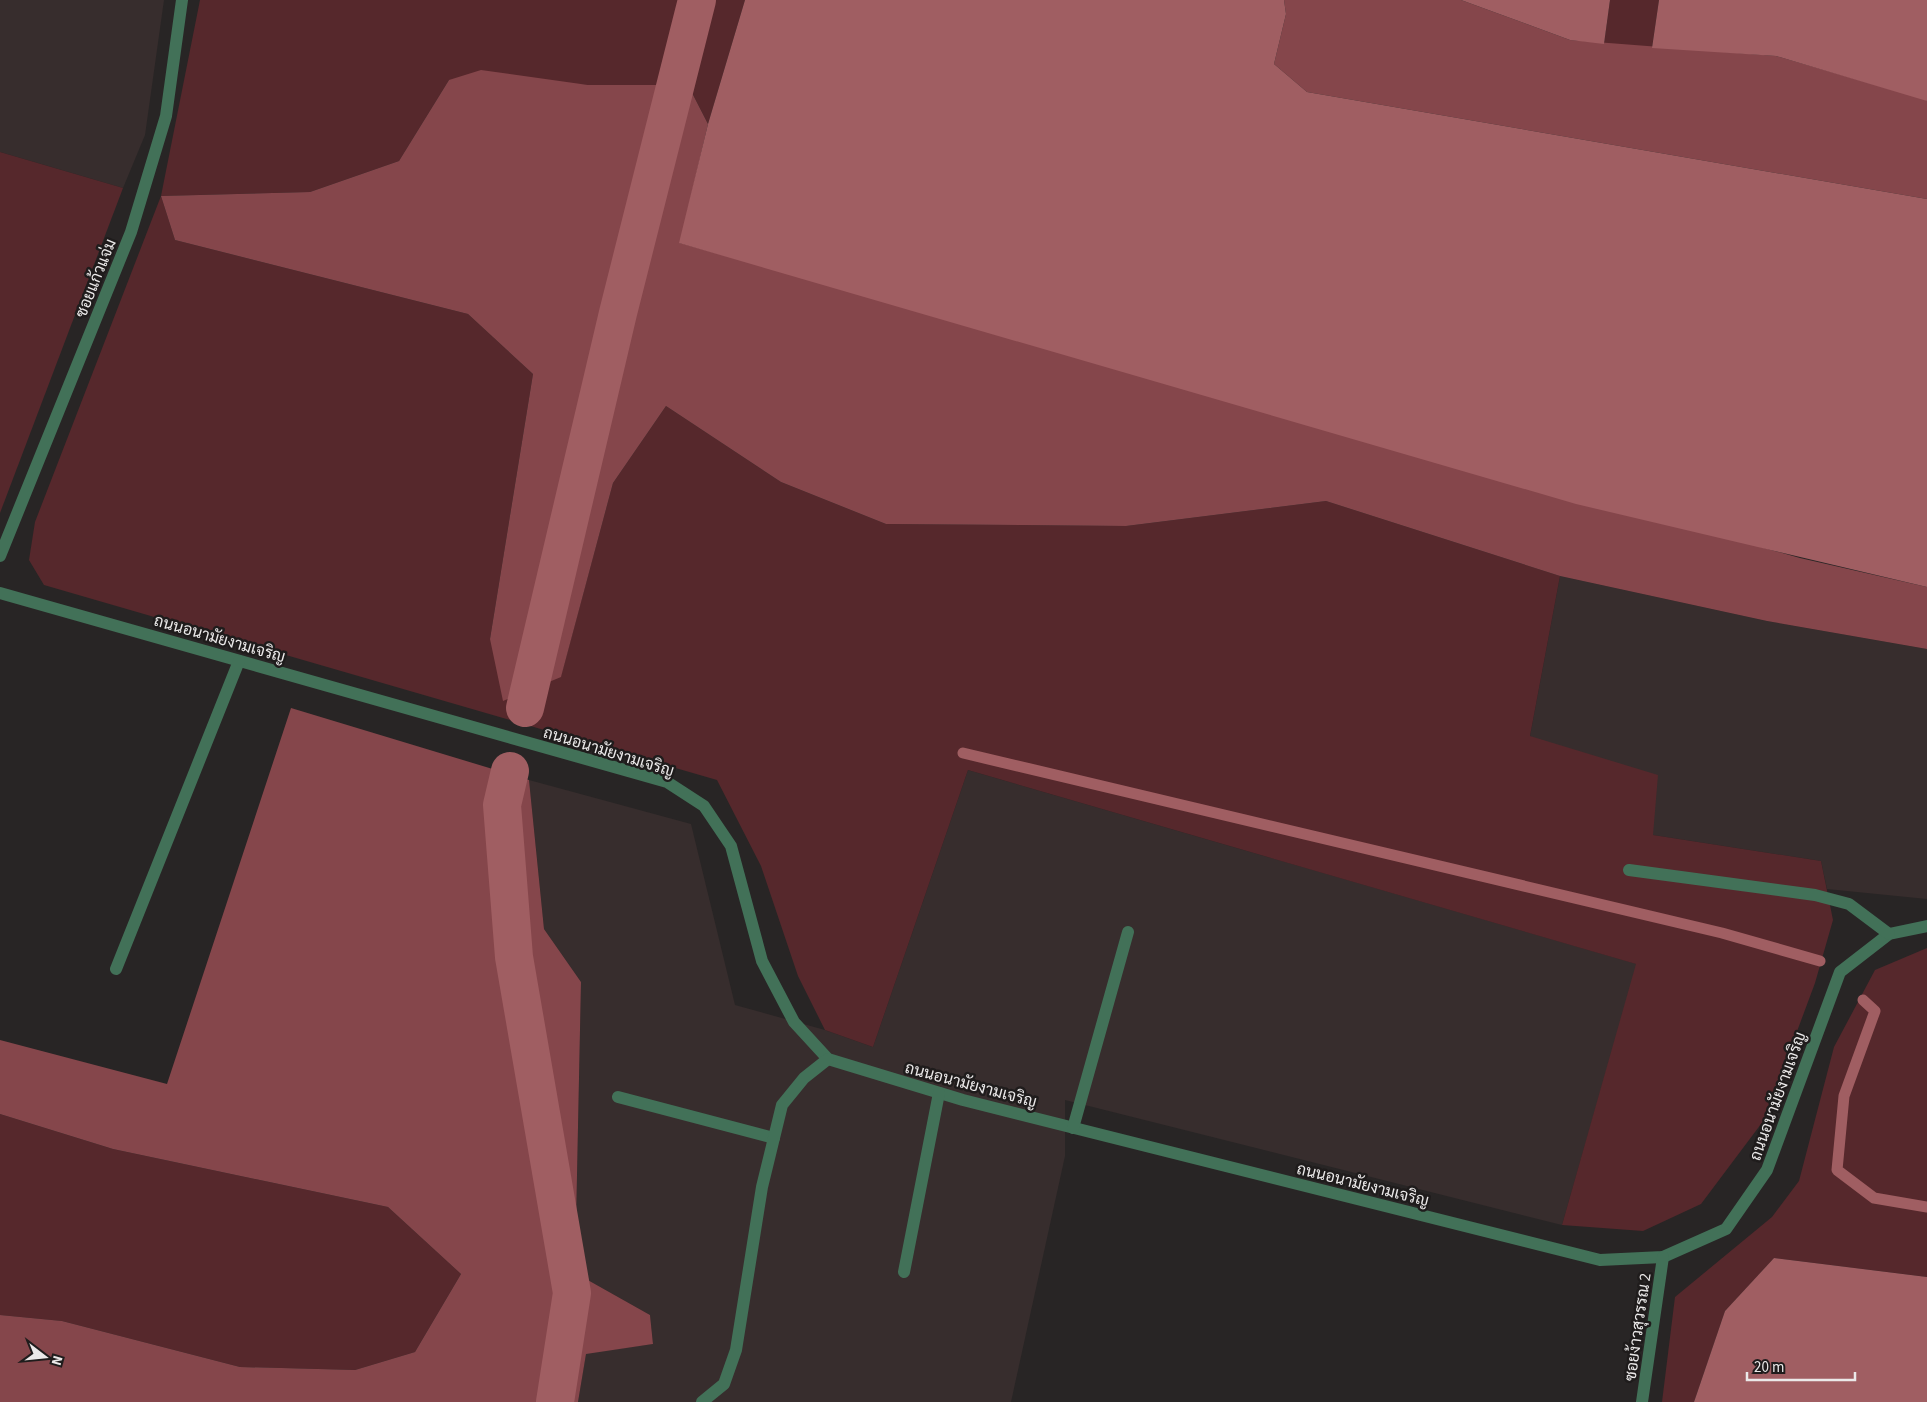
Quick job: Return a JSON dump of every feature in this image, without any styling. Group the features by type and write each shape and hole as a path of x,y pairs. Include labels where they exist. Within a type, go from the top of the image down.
{"street":[{"name":"ซอยแก้วแจ่ม","path":"0,556 131,232 166,116 182,0"},
{"name":"ถนนอนามัยงามเจริญ","path":"0,593 667,782 704,806 731,846 762,960 794,1022 828,1059 939,1093 1073,1128 1600,1260 1663,1257 1726,1228 1767,1170 1840,972 1889,934 1927,926"},
{"path":"116,969 239,661"},
{"path":"1629,870 1815,894 1849,904 1889,934"},
{"path":"1073,1128 1128,932"},
{"path":"702,1402 724,1384 736,1350 762,1187 782,1105 804,1078 828,1059"},
{"path":"904,1272 939,1093"},
{"path":"618,1096 774,1138"},
{"name":"ซอยง้าวสุวรรณ 2","path":"1642,1402 1663,1257"}],"shaded area":[{"path":"0,0 164,0 145,135 123,188 0,152"},
{"path":"200,0 745,0 708,124 688,85 588,85 449,80 399,161 310,192 161,196"},
{"path":"745,0 1284,0 1286,14 1274,64 1307,92 1927,199 1927,587 1576,504 679,243 708,124"},
{"path":"1284,0 1461,0 1570,40 1776,56 1924,99 1927,101 1927,199 1307,92 1274,64 1286,14"},
{"path":"1461,0 1610,0 1604,44 1570,40"},
{"path":"1610,0 1659,0 1652,48 1604,44"},
{"path":"1659,0 1927,0 1927,101 1776,56 1652,48"},
{"path":"481,70 588,85 688,85 708,124 680,243 1800,558 1927,587 1927,649 1767,621 1560,576 1326,501 1126,526 886,524 781,482 666,406 613,483 561,677 503,701 490,639 533,374 468,314 175,240 161,196 310,192 399,161 449,80"},
{"path":"0,152 123,188 0,513"},
{"path":"161,196 175,240 468,314 533,374 490,639 561,676 613,483 666,406 781,482 886,524 1126,526 1326,501 1560,576 1530,736 1658,775 1653,835 1821,861 1833,920 1815,983 1764,1120 1701,1204 1643,1231 1562,1225 1636,964 968,770 873,1047 825,1030 798,976 761,866 717,780 44,585 29,560 35,522"},
{"path":"1560,576 1767,621 1927,649 1927,899 1827,889 1821,861 1653,835 1530,736"},
{"path":"291,708 529,780 544,929 581,982 576,1224 586,1279 650,1315 653,1344 586,1354 578,1402 0,1402 0,1315 62,1321 240,1367 355,1370 415,1352 461,1274 388,1207 113,1149 0,1114 0,1040 167,1084"},
{"path":"968,770 1637,964 1562,1225 1065,1100 1065,1156 1011,1402 578,1402 586,1353 653,1344 650,1315 586,1279 576,1224 581,982 544,929 529,780 691,824 735,1005 825,1030 873,1047"},
{"path":"1927,948 1927,1277 1774,1258 1725,1311 1694,1402 1662,1402 1675,1297 1772,1217 1799,1181 1834,1047 1875,970"},
{"path":"0,1114 113,1149 388,1207 461,1274 415,1352 355,1370 240,1367 62,1321 0,1315"},
{"path":"1774,1258 1927,1277 1927,1402 1694,1402 1725,1311"}],"waterway":[{"path":"525,708 618,313 697,0"},
{"path":"963,753 1722,933 1820,961"},
{"path":"510,771 502,805 514,957 572,1293 555,1402"},
{"path":"1863,1000 1875,1011 1844,1096 1837,1170 1874,1198 1927,1207"}]}
